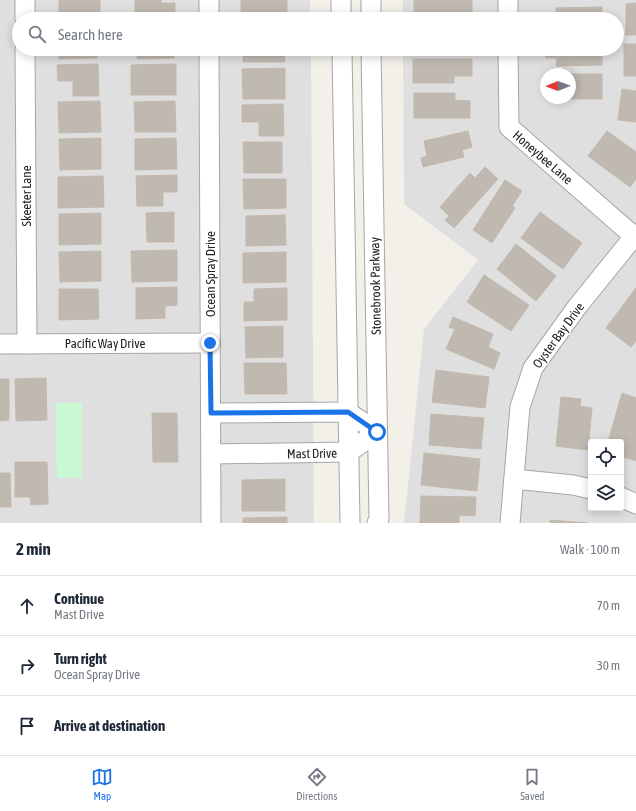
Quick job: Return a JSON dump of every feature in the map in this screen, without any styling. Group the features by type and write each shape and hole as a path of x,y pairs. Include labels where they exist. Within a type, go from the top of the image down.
{"street":[{"path":"25,0 25,12"},
{"path":"209,0 209,12"},
{"path":"341,0 341,12"},
{"path":"370,0 371,12"},
{"path":"508,0 508,12"},
{"name":"Skeeter Lane","path":"25,56 27,344"},
{"name":"Ocean Spray Drive","path":"209,56 211,523"},
{"path":"342,56 350,523"},
{"name":"Stonebrook Parkway","path":"371,56 377,523"},
{"name":"Honeybee Lane","path":"508,56 509,127 635,236"},
{"name":"Oyster Bay Drive","path":"510,523 520,407 533,368 577,307 635,236"},
{"name":"Pacific Way Drive","path":"0,344 210,343"},
{"path":"211,413 348,412 377,432"},
{"name":"Mast Drive","path":"211,454 349,452 377,432"},
{"path":"514,479 573,485 588,488"},
{"path":"624,498 636,504"}],"shaded area":[{"path":"0,0 310,0 310,12 12,12 12,56 311,56 314,523 0,523"},
{"path":"403,0 636,0 636,523 404,523 424,329 478,260 404,204 403,56 624,56 624,12 403,12"}],"green space":[{"path":"56,403 82,403 82,478 57,478"}],"building":[{"path":"59,0 100,0 100,12 59,12"},
{"path":"135,0 161,0 161,3 175,3 175,12 135,12"},
{"path":"241,0 287,0 287,12 241,12"},
{"path":"414,0 472,0 472,12 414,12"},
{"path":"636,3 636,35 626,35 626,4"},
{"path":"602,7 602,12 556,12 556,8"},
{"path":"624,44 636,44 636,76 624,76"},
{"path":"59,56 97,56 97,58 59,59"},
{"path":"137,56 174,56 174,58 137,59"},
{"path":"243,56 285,56 285,62 243,62"},
{"path":"546,56 602,56 602,65 556,66 557,58 546,58"},
{"path":"413,59 472,59 472,76 454,76 454,83 413,83"},
{"path":"98,64 99,96 73,96 73,81 58,81 57,65"},
{"path":"176,64 176,95 131,95 131,65"},
{"path":"285,68 285,99 243,99 242,69"},
{"path":"576,74 602,74 602,99 576,99"},
{"path":"622,89 636,91 636,122 618,120"},
{"path":"414,93 455,93 455,100 470,101 470,118 414,118"},
{"path":"100,101 101,132 59,133 58,102"},
{"path":"175,101 176,132 135,132 134,102"},
{"path":"283,104 284,136 259,136 259,122 242,122 242,105"},
{"path":"468,131 472,147 462,150 464,157 423,167 421,158 427,156 424,141"},
{"path":"607,131 636,152 636,179 630,187 588,156"},
{"path":"101,138 101,169 60,170 59,139"},
{"path":"176,138 177,169 135,170 135,139"},
{"path":"243,142 282,142 282,173 244,173"},
{"path":"485,167 498,179 454,228 445,220 449,216 440,207 470,173 475,178"},
{"path":"177,175 177,192 163,192 163,206 137,206 136,176"},
{"path":"103,176 104,207 58,208 58,177"},
{"path":"243,179 286,179 286,208 244,209"},
{"path":"505,180 522,191 512,206 515,208 492,243 473,230"},
{"path":"174,212 174,242 147,242 146,213"},
{"path":"540,212 582,243 563,269 521,238"},
{"path":"101,213 101,244 59,245 59,214"},
{"path":"285,215 286,245 246,246 246,216"},
{"path":"516,244 556,276 536,301 497,269"},
{"path":"177,250 177,281 132,282 131,251"},
{"path":"101,251 101,281 60,282 59,252"},
{"path":"286,252 286,282 243,283 243,253"},
{"path":"484,275 529,305 511,331 467,302"},
{"path":"177,287 177,305 165,306 165,318 136,319 136,288"},
{"path":"287,288 287,320 244,321 244,302 254,302 254,289"},
{"path":"636,288 636,341 631,347 606,328"},
{"path":"59,289 98,289 99,319 59,320"},
{"path":"453,317 493,334 488,347 500,353 494,369 446,349 455,329 449,327"},
{"path":"283,326 283,357 246,358 245,327"},
{"path":"244,363 286,363 287,394 245,394"},
{"path":"436,370 489,377 485,408 432,402"},
{"path":"46,378 47,420 16,421 15,379"},
{"path":"0,379 9,379 9,420 0,421"},
{"path":"622,393 636,398 636,461 624,457 624,439 609,439"},
{"path":"561,397 581,399 580,406 592,408 588,450 556,446"},
{"path":"152,413 177,413 178,462 153,462"},
{"path":"431,414 484,418 481,449 429,445"},
{"path":"424,453 480,459 477,491 421,485"},
{"path":"15,462 47,462 48,504 31,505 30,497 15,497"},
{"path":"0,473 10,473 11,507 0,507"},
{"path":"285,479 285,511 242,511 242,480"},
{"path":"421,496 476,497 475,516 459,515 459,523 420,523"},
{"path":"287,517 287,523 243,523 243,518"},
{"path":"550,520 588,523 550,523"}],"route":[{"path":"210,343 211,413 348,412 377,432"}]}
